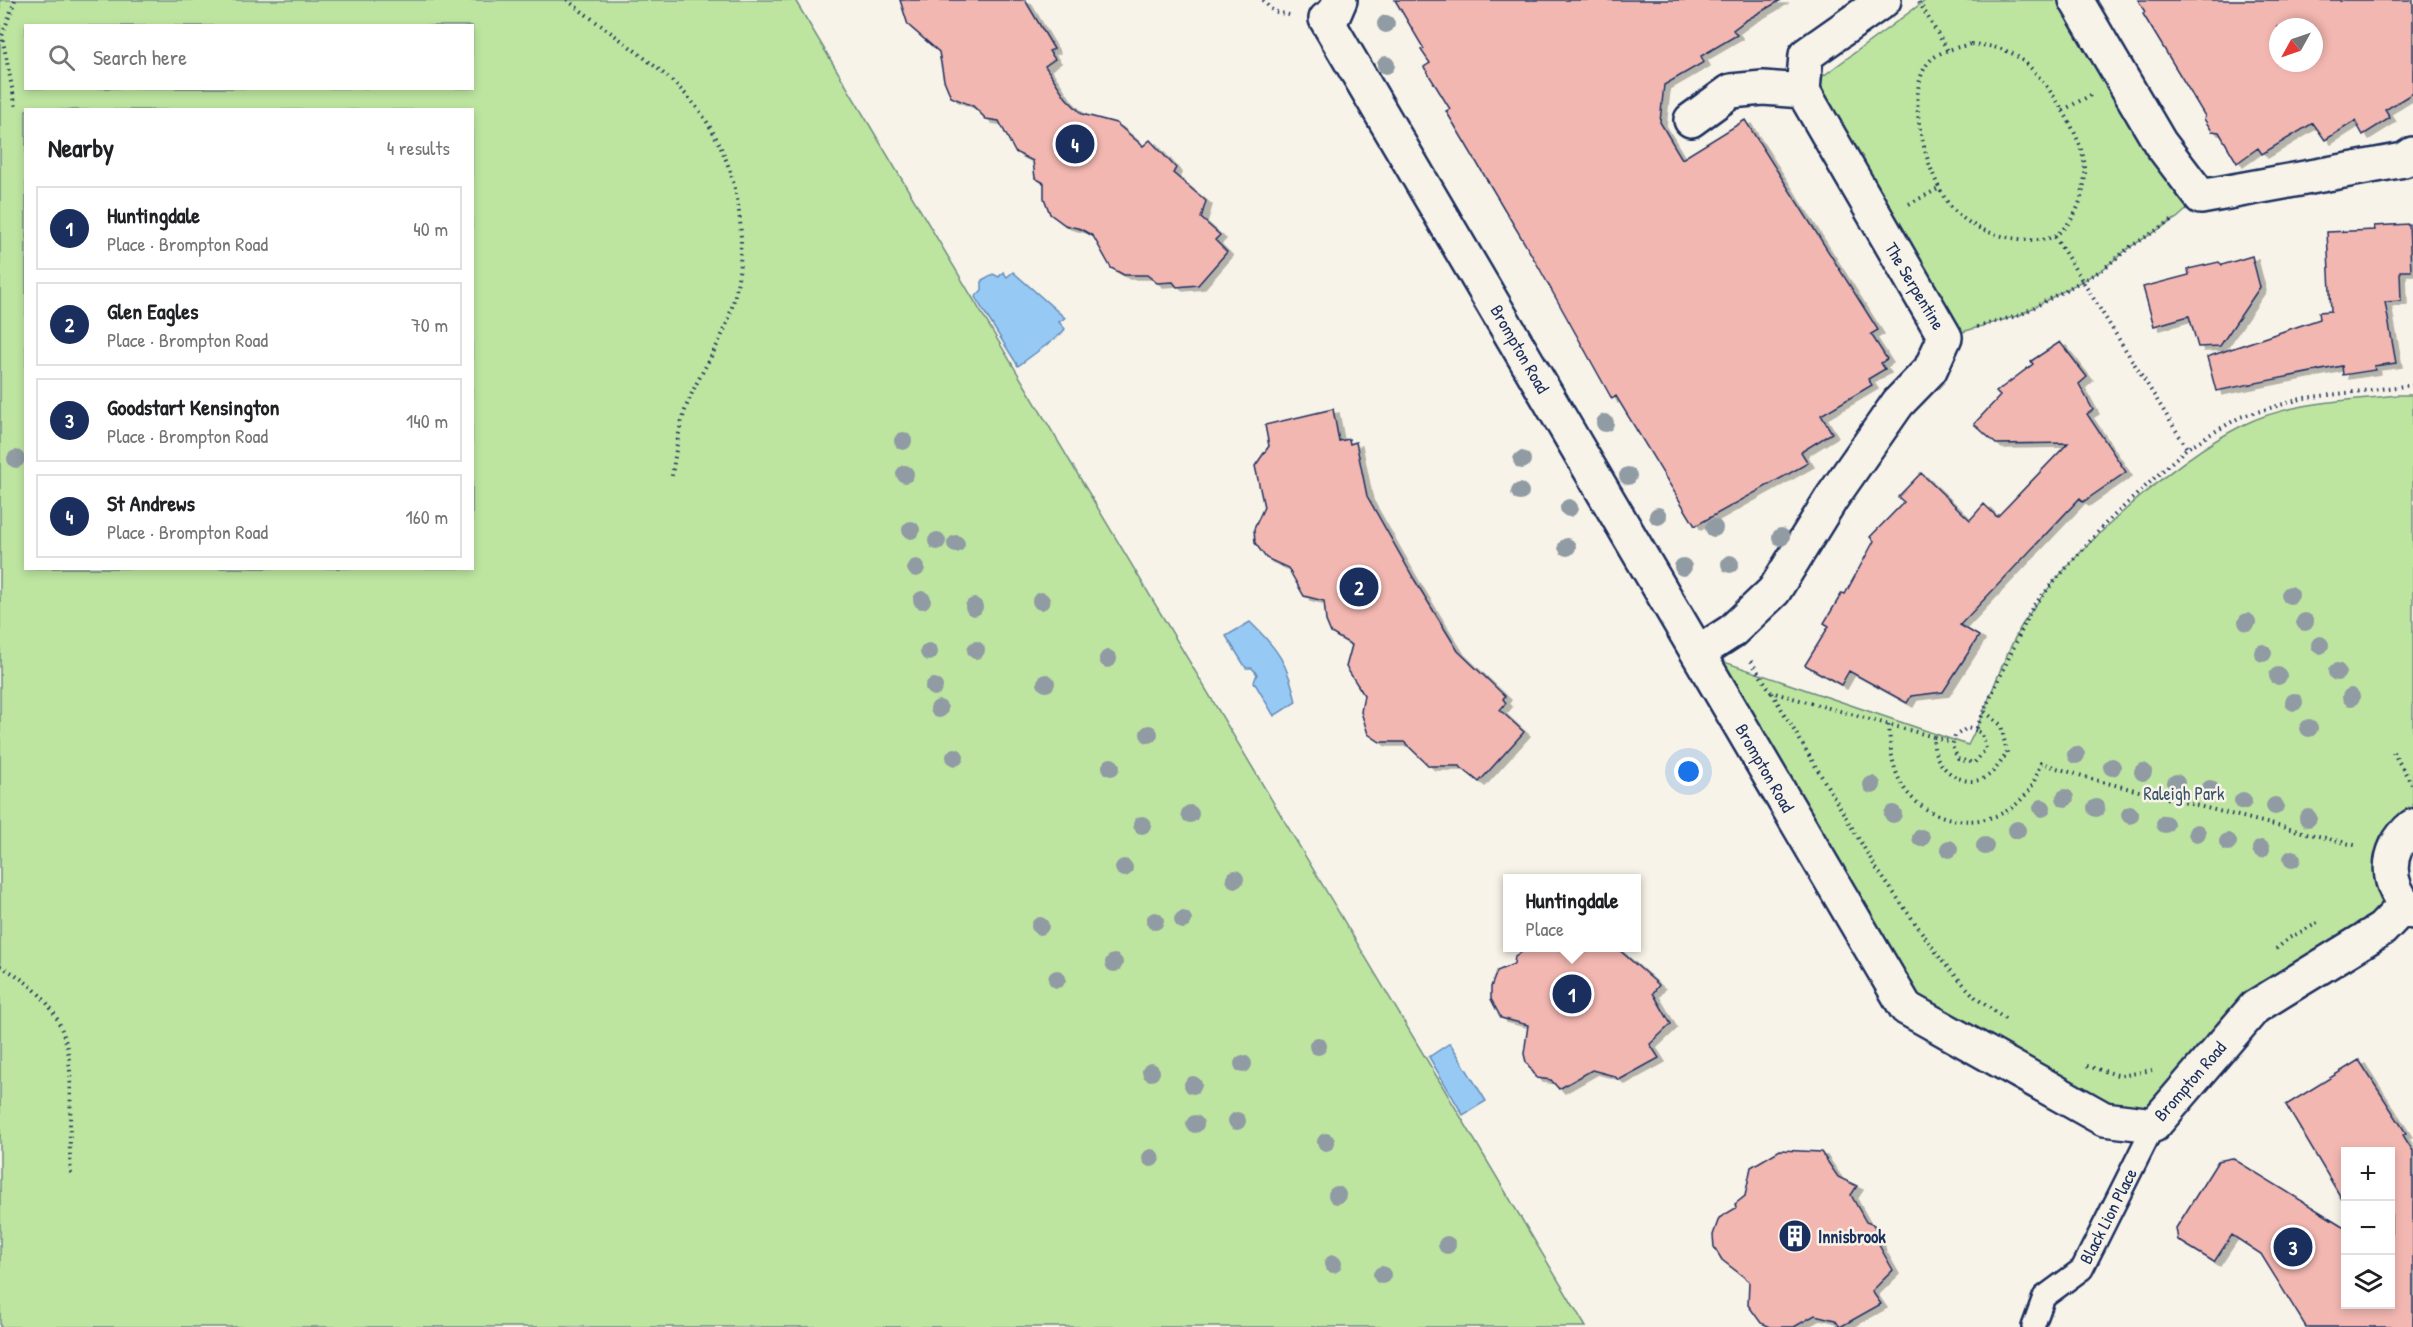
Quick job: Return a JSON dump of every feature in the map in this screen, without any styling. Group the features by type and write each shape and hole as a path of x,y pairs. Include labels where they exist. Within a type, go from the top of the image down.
{"street":[{"name":"Brompton Road","path":"1340,0 1334,14 1326,19 1906,1008 2104,1119 2154,1125 2255,1006 2382,930 2409,909"},
{"path":"1691,120 1731,91 1763,88 1803,91 1806,55 1884,0"},
{"path":"2076,0 2160,142 2201,197 2404,160 2413,153"},
{"name":"The Serpentine","path":"1698,653 1732,631 1774,591 1831,499 1898,403 1930,370 1945,337 1803,91"},
{"path":"2409,909 2394,890 2391,858 2394,847 2413,826"}],"lane":[{"name":"Black Lion Place","path":"2033,1327 2044,1297 2082,1269 2154,1125"}],"path":[{"path":"15,0 2,36 16,108"},
{"path":"567,0 663,75 693,102 729,163 738,207 742,249 738,288 726,325 683,417 671,480"},
{"path":"1918,0 1948,51"},
{"path":"1971,44 1989,46 2012,54 2030,67 2063,111 2076,136 2085,171 2074,218 2055,237 2036,241 1986,233 1951,206 1940,188 1923,142 1917,91 1922,72 1932,59 1971,44"},
{"path":"1945,337 2020,315 2102,270 2130,247 2176,218 2201,197"},
{"path":"2055,237 2187,448"},
{"path":"1976,730 2033,606 2104,524 2187,448 2240,417 2304,398 2413,385"},
{"path":"1732,631 1876,868 1943,962 1976,998 2012,1024"},
{"path":"1771,692 1952,742"},
{"path":"1934,737 1933,746 1938,760 1950,774 1964,780 1980,780 1994,771 2007,753 2001,725 1984,711"},
{"path":"1889,725 1894,769 1906,790 1929,813 1954,819 1982,821 2002,813 2030,788 2041,763 2095,780 2365,848"},
{"path":"1967,728 1976,730 1982,734 1986,749 1974,764 1959,759 1952,742 1954,736 1967,728"},
{"path":"2393,752 2413,786"},
{"path":"2271,953 2289,938 2319,922"},
{"path":"0,966 35,989 56,1017 67,1041 71,1068 68,1142 71,1174"},
{"path":"2079,1064 2121,1076 2161,1068"}],"green space":[{"path":"0,0 795,0 1586,1327 0,1327"},
{"path":"1926,0 2076,0 2201,197 2177,218 2130,247 2102,270 2020,315 1945,337 1803,91"},
{"name":"Raleigh Park","path":"2413,395 2413,826 2405,832 2405,905 2255,1007 2154,1125 1906,1008 1698,653 1968,745 2014,639 2041,598 2092,541 2153,486 2215,441 2261,417 2299,407"}],"water":[{"path":"1003,272 1007,277 1013,272 1065,318 1059,322 1065,329 1061,334 1018,366 975,297 982,290 982,280 993,274 999,277"},
{"path":"1250,622 1275,649 1293,689 1296,702 1274,716 1254,682 1257,674 1252,668 1246,668 1226,636"},
{"path":"1450,1043 1486,1101 1463,1115 1429,1057"}],"building":[{"path":"900,0 1025,0 1054,49 1049,51 1055,59 1045,66 1066,98 1082,114 1116,123 1143,146 1150,140 1176,168 1173,173 1206,201 1201,218 1220,235 1215,240 1227,252 1198,285 1177,287 1173,282 1157,283 1147,275 1124,275 1111,268 1093,236 1081,229 1065,225 1050,214 1044,198 1044,183 1035,178 1033,161 1015,152 999,121 986,119 973,106 951,97 944,80 939,52 908,25"},
{"path":"1395,0 1781,0 1733,30 1737,35 1701,56 1704,62 1664,85 1660,122 1682,159 1745,120 1878,330 1871,334 1887,359 1881,363 1885,369 1868,379 1872,385 1821,415 1832,433 1801,452 1808,463 1695,526 1616,396 1612,399 1537,264 1446,111 1450,109 1424,67 1430,63 1421,50 1424,49"},
{"path":"2138,0 2413,0 2413,93 2385,110 2390,118 2363,135 2355,121 2325,140 2313,123 2262,154 2258,148 2237,163 2219,132 2212,131 2204,119 2205,116 2143,14 2145,12"},
{"path":"2409,224 2411,271 2400,271 2401,301 2385,302 2396,363 2374,366 2375,370 2343,375 2342,366 2216,391 2207,357 2320,319 2319,312 2331,311 2327,232 2375,230 2374,226"},
{"path":"2252,256 2260,287 2220,346 2198,347 2189,316 2154,326 2143,287 2189,275 2188,269 2219,262 2222,265"},
{"path":"2060,342 2087,377 2079,384 2093,410 2087,414 2126,472 2083,502 2080,498 1960,625 1979,636 1943,692 1911,696 1907,703 1849,671 1841,685 1805,665 1829,626 1824,623 1842,593 1845,594 1874,541 1870,537 1904,502 1898,497 1921,473 1970,520 1984,504 1997,517 2068,443 1996,444 1974,424 2000,396 1996,392 2033,364 2031,361"},
{"path":"1333,409 1339,441 1349,439 1350,444 1356,442 1367,496 1414,579 1458,651 1505,696 1503,699 1506,703 1500,710 1524,732 1479,782 1459,766 1429,766 1404,742 1380,742 1368,734 1361,712 1364,695 1346,667 1352,645 1331,633 1326,621 1324,601 1304,596 1288,568 1266,558 1255,543 1254,529 1264,507 1255,466 1269,446 1265,425"},
{"path":"1522,952 1622,952 1659,985 1653,993 1671,1024 1650,1044 1659,1058 1619,1080 1614,1076 1592,1070 1559,1089 1551,1080 1537,1078 1526,1062 1524,1054 1528,1025 1501,1018 1491,999 1491,987 1497,971 1514,964 1515,956"},
{"path":"2359,1060 2406,1133 2403,1135 2413,1151 2413,1327 2306,1327 2261,1254 2232,1235 2214,1262 2178,1240 2176,1228 2218,1161 2232,1158 2341,1225 2341,1309 2395,1309 2395,1147 2341,1147 2341,1198 2286,1105"},
{"name":"Innisbrook","path":"1780,1150 1821,1152 1838,1177 1857,1186 1851,1195 1866,1222 1874,1225 1880,1247 1893,1270 1872,1291 1881,1304 1840,1327 1835,1320 1815,1315 1794,1327 1771,1327 1761,1323 1748,1305 1749,1281 1722,1260 1714,1247 1713,1235 1719,1218 1736,1208 1735,1204 1745,1196 1751,1167"}],"place":[{"name":"St Andrews","path":"1075,144"},
{"name":"Glen Eagles","path":"1359,587"},
{"name":"Huntingdale","path":"1572,994"},
{"name":"Innisbrook","path":"1795,1236"},
{"name":"Goodstart Kensington","path":"2293,1247"}]}
